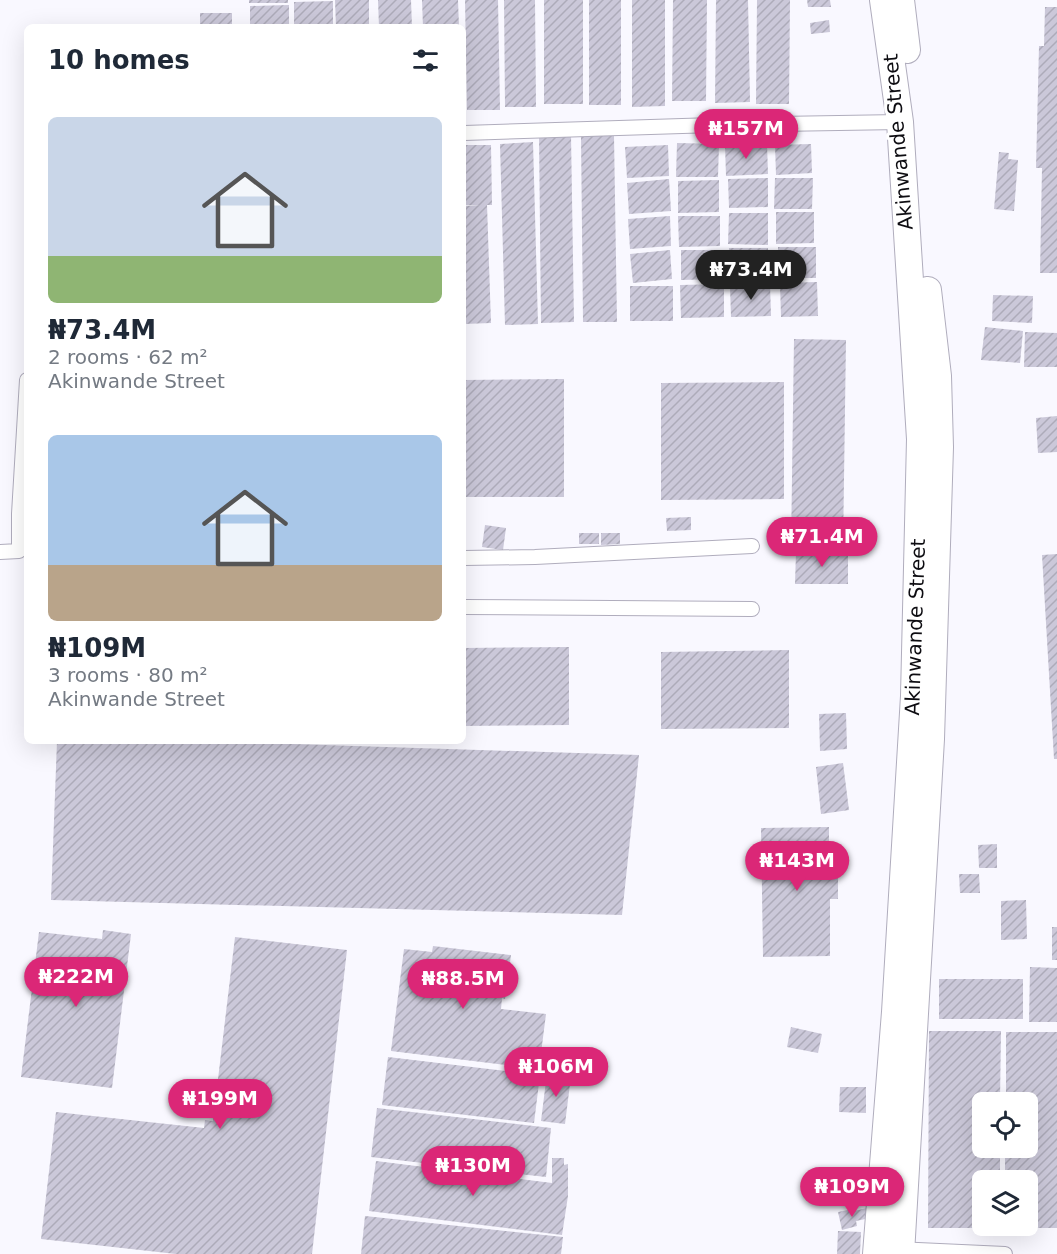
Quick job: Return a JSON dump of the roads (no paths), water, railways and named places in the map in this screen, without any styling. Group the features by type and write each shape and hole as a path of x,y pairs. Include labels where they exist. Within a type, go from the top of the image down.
{"street":[{"name":"Akinwande Street","path":"876,1252 895,1012 914,696 920,451 900,122 883,0"},
{"name":"Akinwande Street","path":"902,0 931,323 938,376 940,447 931,740 902,1251"}],"lane":[{"path":"466,134 714,125 900,122"},
{"path":"0,552 23,552 19,514 24,430"},
{"path":"466,558 535,557 752,546"},
{"path":"466,607 752,609"},
{"path":"876,1252 1005,1254"}]}
